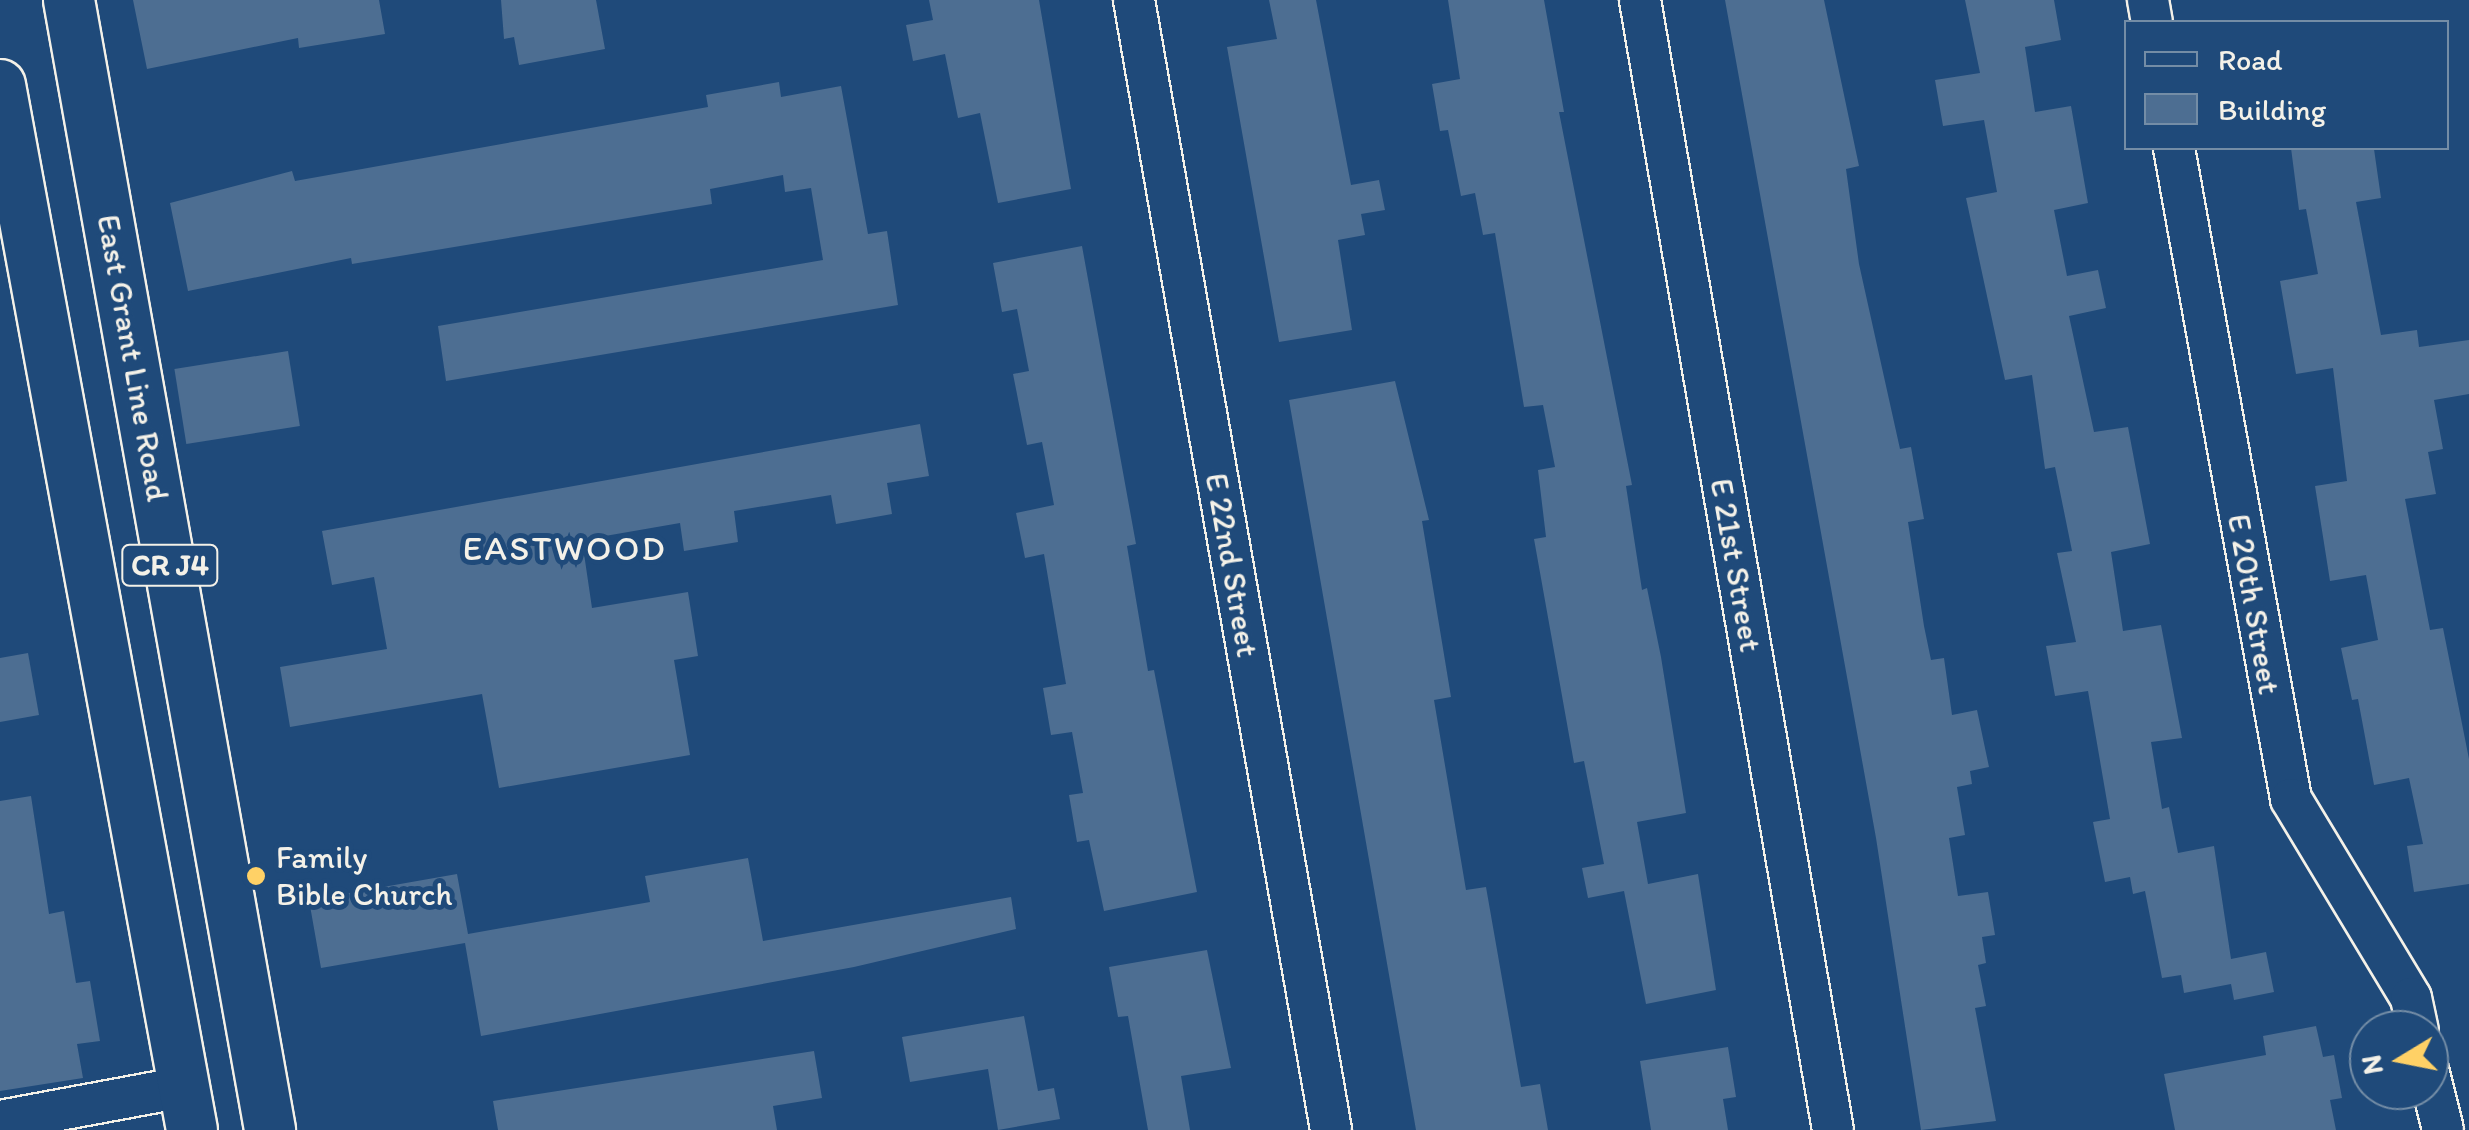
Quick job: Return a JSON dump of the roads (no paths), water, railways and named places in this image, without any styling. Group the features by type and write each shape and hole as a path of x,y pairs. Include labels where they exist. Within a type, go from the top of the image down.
{"main road":[{"name":"East Grant Line Road","path":"70,0 270,1130"},
{"name":"CR J4","path":"0,85 188,1108"}],"street":[{"name":"E 22nd Street","path":"1134,0 1330,1130"},
{"name":"E 21st Street","path":"1640,0 1833,1130"},
{"name":"E 20th Street","path":"2174,150 2291,800 2410,998 2413,1010"},
{"path":"0,1120 188,1108"}],"place":[{"name":"Family Bible Church","path":"256,876"}],"district":[{"name":"EASTWOOD","path":"565,548"}]}
